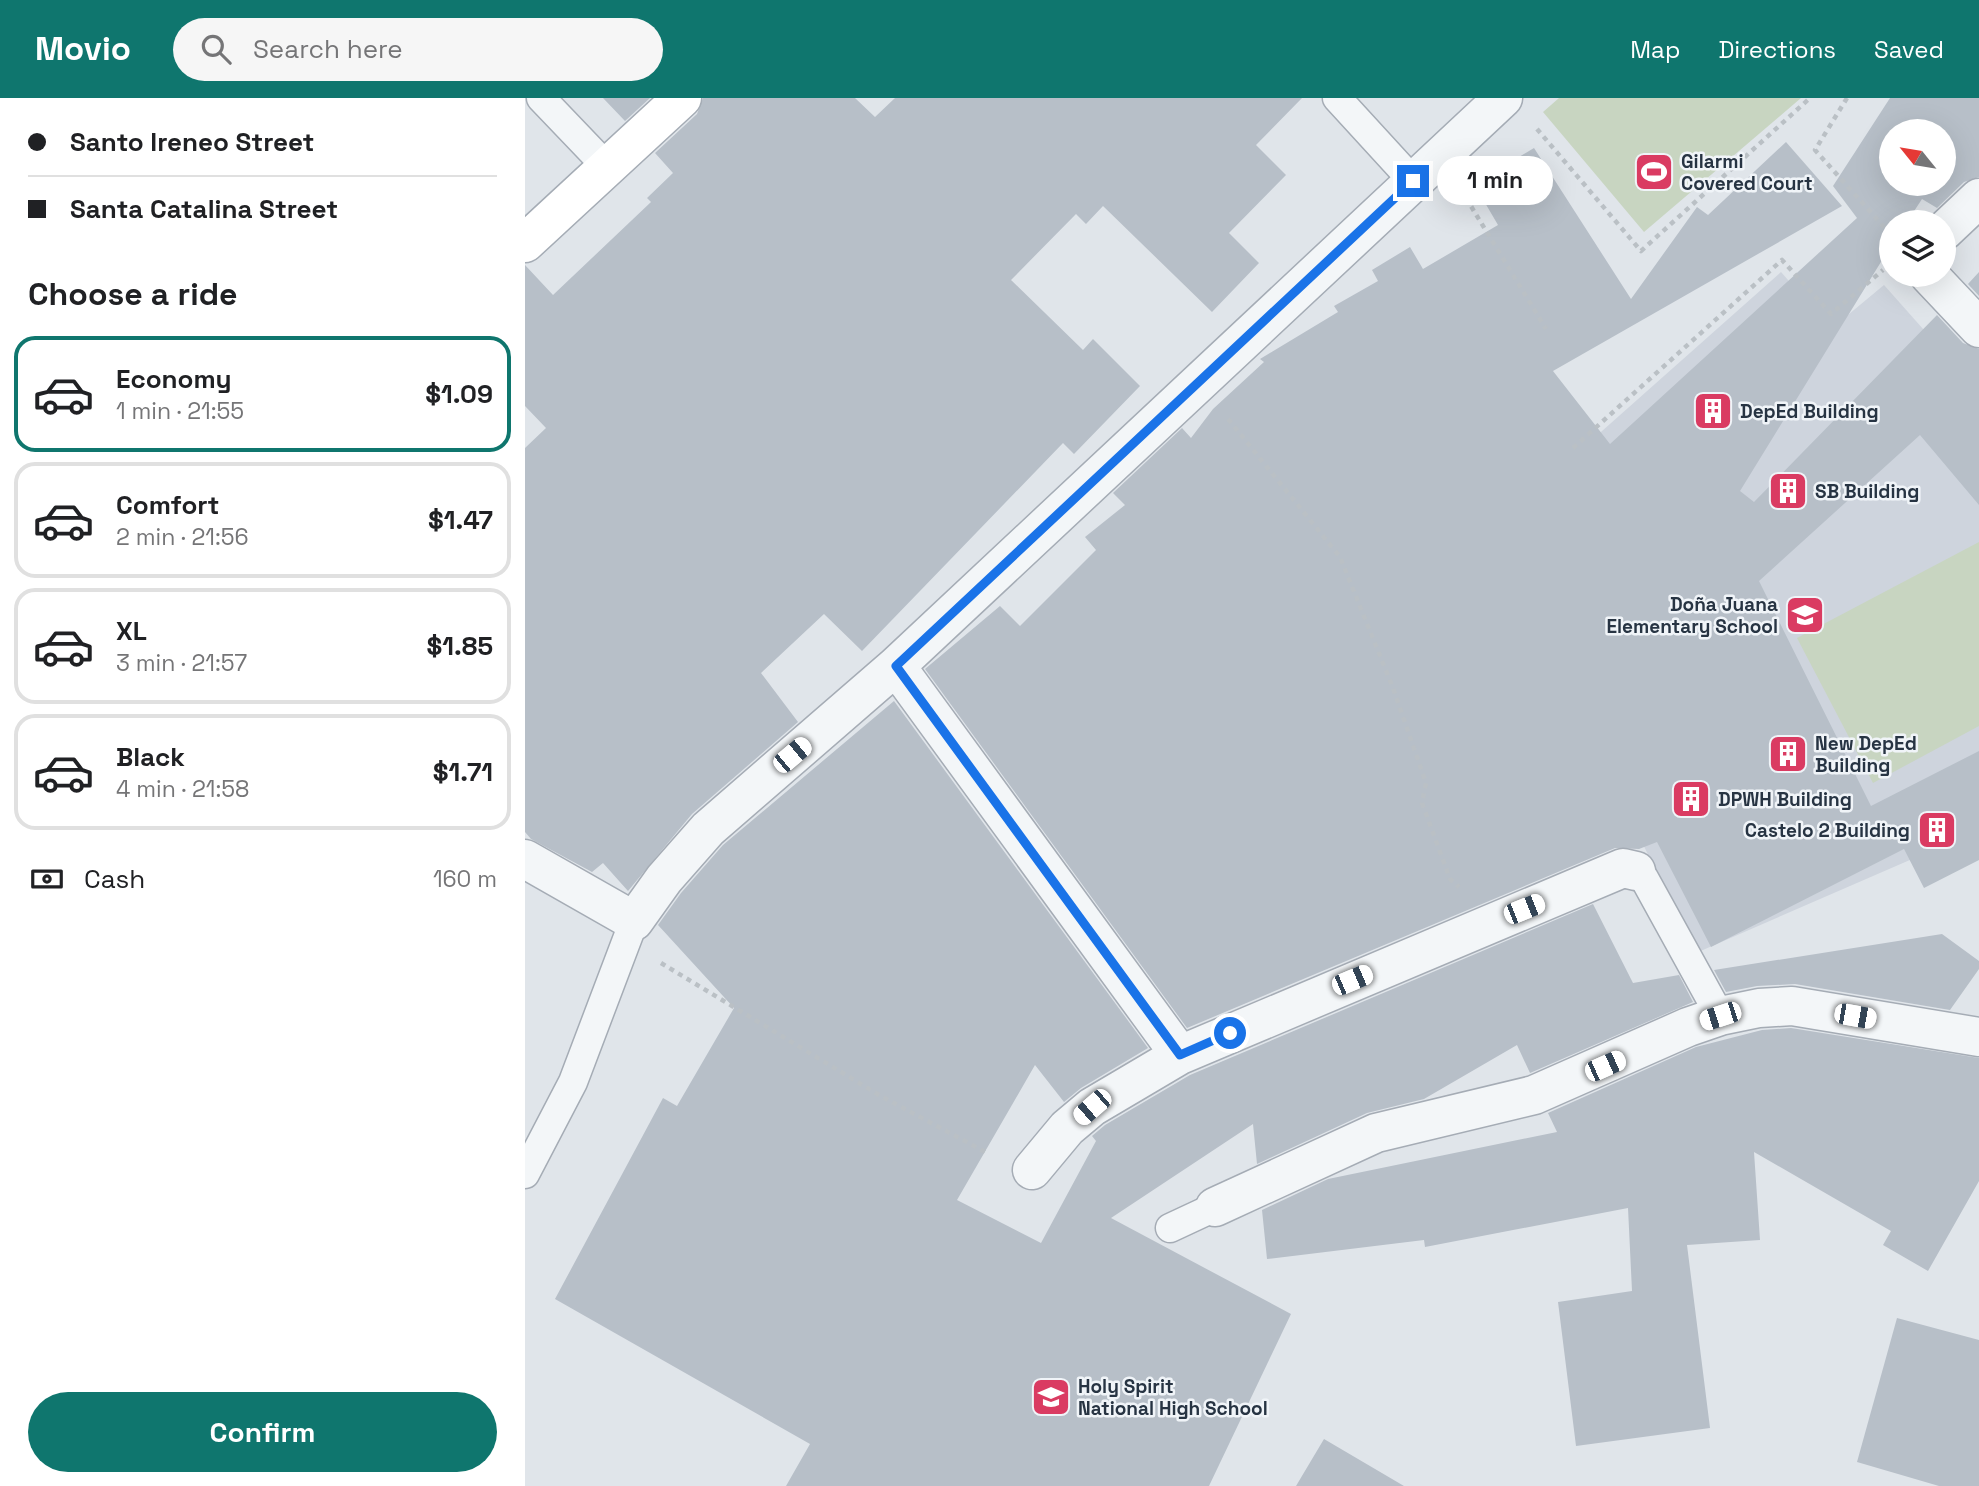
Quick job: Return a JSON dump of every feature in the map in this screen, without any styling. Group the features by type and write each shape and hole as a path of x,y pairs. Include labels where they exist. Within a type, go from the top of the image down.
{"main road":[{"path":"525,243 682,98"}],"street":[{"path":"525,859 634,921 664,879 708,829 896,666 1426,169 1515,108"},
{"path":"1956,220 1979,198"},
{"path":"1940,287 1979,328"},
{"path":"896,666 1180,1055"},
{"path":"1032,1170 1067,1128 1092,1107 1180,1055 1623,868 1636,871"},
{"path":"1215,1208 1376,1133 1534,1095 1688,1027 1720,1016 1759,1008 1792,1006 1979,1037"}],"lane":[{"path":"541,98 607,167"},
{"path":"1337,98 1426,169"},
{"path":"1636,871 1644,878 1720,1016"},
{"path":"525,1174 573,1082 634,921"},
{"path":"1170,1228 1215,1208"}],"path":[{"path":"1515,108 1641,251 1810,98"},
{"path":"1847,98 1815,149 1879,221"},
{"path":"1426,169 1546,329"},
{"path":"1573,449 1782,260 1831,314 1879,273"},
{"path":"1199,383 1340,557 1393,688 1426,783 1422,803 1431,828 1450,879 1460,888 1475,929"},
{"path":"634,921 659,961 692,984 931,1125 981,1151 1032,1170"}],"shaded area":[{"name":"Doña Juana Elementary School","path":"1781,272 1831,329 1882,287 1886,287 1979,392 1979,830 1696,953 1579,713 1575,455"}],"green space":[{"name":"Gilarmi Covered Court","path":"1559,98 1801,98 1644,232 1543,112"},
{"path":"1979,542 1979,726 1873,783 1797,638"}],"building":[{"path":"603,98 650,98 625,121"},
{"path":"703,98 855,98 875,117 895,98 1302,98 1256,145 1286,175 1229,233 1259,263 1212,312 1103,206 1086,224 1076,214 1011,280 1083,350 1093,339 1140,386 1074,454 1063,443 862,651 824,614 761,673 798,722 692,814 628,891 603,863 592,872 531,839 525,832 525,448 546,428 525,406 525,265 553,295 651,202 647,198 673,173 655,153 697,114"},
{"path":"1890,98 1979,98 1979,177 1964,182 1957,189 1957,119 1879,119 1879,196 1949,196 1937,208 1922,199 1915,210 1879,210 1879,265 1740,491 1754,502 1937,315 1963,343 1979,349 1979,505 1920,435 1759,581 1871,806 1979,751 1979,860 1924,888 1904,849 1711,947 1657,842 1639,849 1615,848 1187,1028 925,669 1000,606 1020,626 1096,550 1085,537 1125,505 1113,493 1182,428 1191,438 1213,409 1264,362 1260,359 1338,312 1334,306 1378,281 1372,270 1410,247 1423,269 1498,225 1474,184 1534,148 1631,299 1697,207 1708,215 1786,142 1842,206 1553,371 1610,444 1857,218 1833,186"},
{"path":"1979,272 1979,296 1968,284"},
{"path":"894,701 1148,1048 1081,1088 1064,1102 1035,1065 957,1200 1041,1243 1096,1141 1092,1136 1105,1125 1190,1075 1593,904 1633,983 1679,975 1693,1002 1530,1073 1517,1045 1424,1099 1367,1113 1257,1164 1253,1124 1111,1218 1291,1314 1209,1486 786,1486 810,1444 555,1299 663,1098 677,1106 734,1008 658,925 681,893 723,845"},
{"path":"1942,934 1979,961 1979,969 1950,1010 1795,984 1757,986 1726,992 1714,970"},
{"path":"1791,1028 1979,1058 1979,1181 1928,1271 1883,1245 1891,1231 1754,1152 1760,1240 1687,1245 1710,1428 1576,1446 1558,1302 1632,1291 1628,1208 1425,1247 1424,1240 1267,1259 1262,1210 1328,1179 1557,1132 1548,1113 1696,1047 1762,1030"},
{"path":"1897,1318 1979,1340 1979,1486 1939,1486 1857,1462"},
{"path":"1324,1439 1404,1486 1296,1486"}],"place":[{"name":"Gilarmi Covered Court","path":"1654,172"},
{"name":"DepEd Building","path":"1713,411"},
{"name":"SB Building","path":"1788,491"},
{"name":"Doña Juana Elementary School","path":"1805,615"},
{"name":"New DepEd Building","path":"1788,754"},
{"name":"DPWH Building","path":"1691,799"},
{"name":"Castelo 2 Building","path":"1937,830"},
{"name":"Holy Spirit National High School","path":"1051,1397"}],"route":[{"path":"1230,1033 1180,1055 896,666 1413,181"}]}
